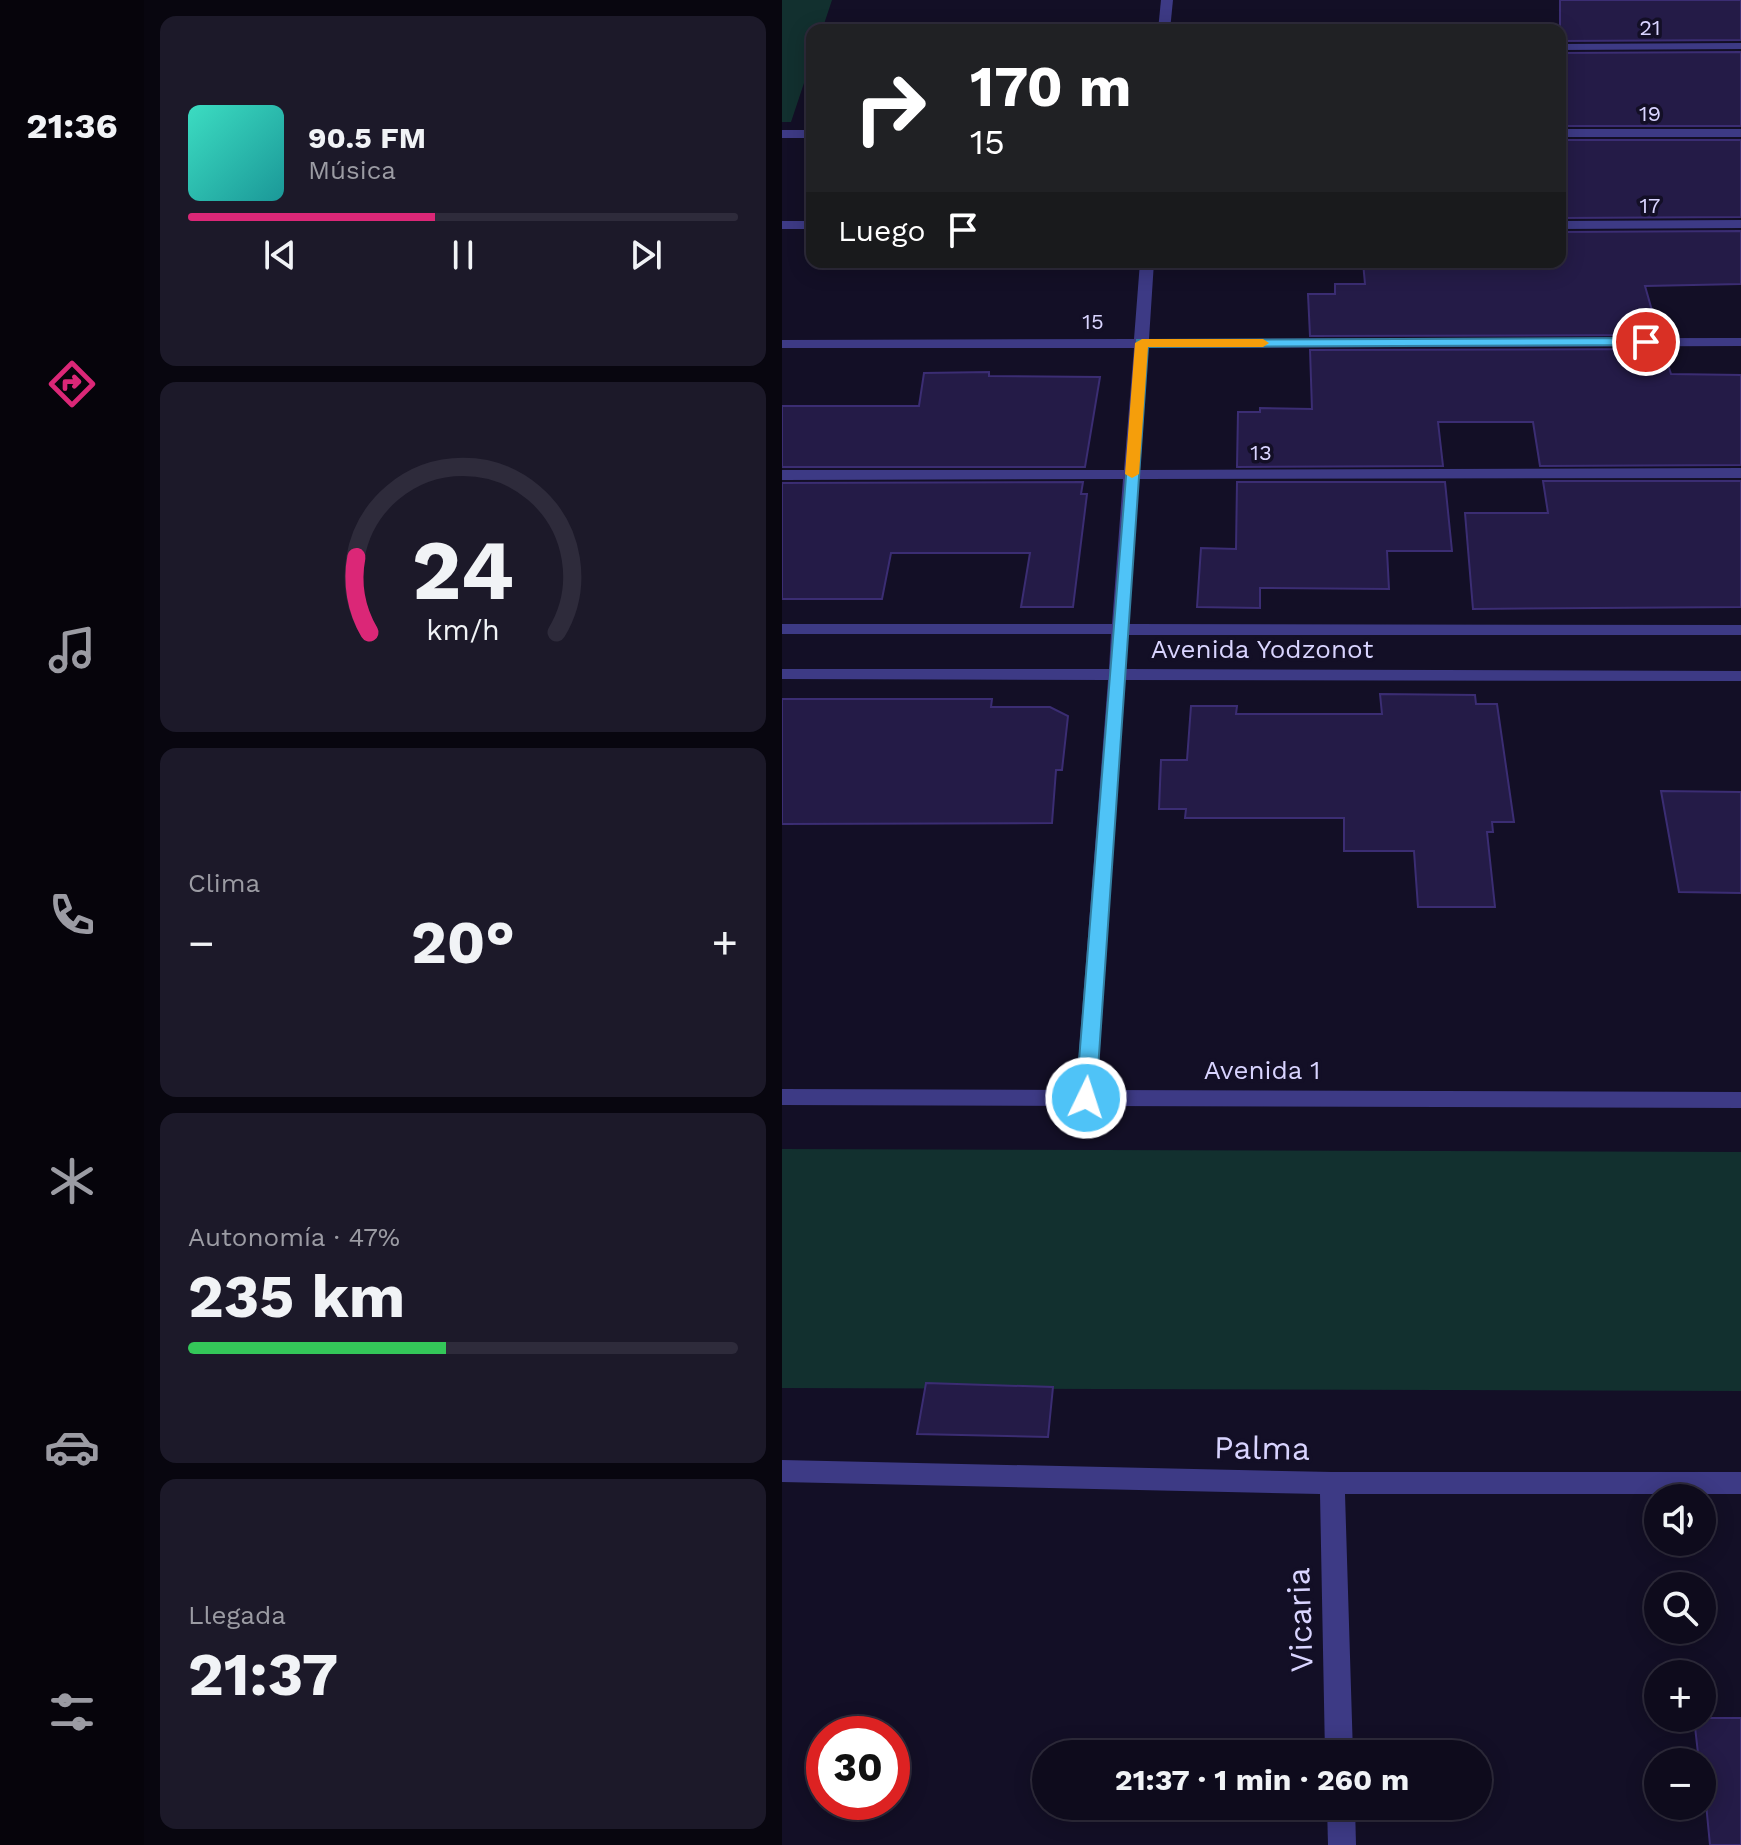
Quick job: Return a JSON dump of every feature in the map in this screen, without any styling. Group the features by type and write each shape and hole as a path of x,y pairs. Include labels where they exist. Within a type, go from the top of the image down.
{"street":[{"path":"1165,24 1167,0"},
{"name":"21","path":"1566,47 1741,46"},
{"name":"19","path":"1566,133 1741,133"},
{"path":"782,134 806,134"},
{"name":"17","path":"1566,225 1741,224"},
{"path":"782,225 806,225"},
{"path":"1086,1098 1147,268"},
{"name":"15","path":"782,344 1741,342"},
{"name":"13","path":"782,475 1741,473"},
{"name":"Avenida Yodzonot","path":"782,629 1741,630"},
{"name":"Avenida Yodzonot","path":"782,674 1741,676"},
{"name":"Avenida 1","path":"782,1097 1741,1100"},
{"name":"Palma","path":"782,1471 1332,1483 1741,1483"},
{"name":"Vicaria","path":"1332,1483 1339,1740"},
{"path":"1341,1820 1342,1845"}],"green space":[{"path":"782,0 832,0 824,24 806,24 806,77 791,122 782,122"},
{"path":"782,1149 1741,1152 1741,1391 782,1388"}],"building":[{"path":"1560,0 1741,0 1741,40 1566,41 1566,24 1560,24"},
{"path":"1741,52 1741,126 1566,126 1566,53"},
{"path":"1566,140 1741,140 1741,217 1566,218"},
{"path":"1741,231 1741,284 1645,286 1659,335 1310,336 1308,294 1335,294 1335,284 1365,284 1364,268 1566,268 1566,232"},
{"path":"1663,349 1671,374 1741,375 1741,465 1540,466 1533,422 1438,422 1443,466 1237,467 1238,412 1260,412 1260,408 1312,409 1310,350"},
{"path":"989,372 989,376 1100,377 1085,467 782,467 782,406 919,406 924,373"},
{"path":"1543,481 1741,481 1741,607 1473,609 1465,513 1548,513"},
{"path":"1083,482 1081,494 1087,494 1073,607 1021,607 1030,553 891,553 882,599 782,599 782,483"},
{"path":"1237,482 1445,482 1452,551 1387,551 1389,589 1260,588 1260,608 1197,607 1201,548 1236,549"},
{"path":"1380,694 1475,695 1476,704 1497,704 1514,822 1492,822 1493,832 1487,832 1495,907 1418,907 1414,851 1344,851 1344,818 1185,818 1186,809 1159,809 1161,760 1187,760 1191,706 1237,706 1236,714 1382,714"},
{"path":"782,699 992,699 991,707 1050,707 1068,716 1062,770 1056,770 1052,823 782,824"},
{"path":"1661,791 1741,792 1741,893 1679,892"},
{"path":"926,1383 1053,1387 1048,1437 917,1434"},
{"path":"1716,1718 1741,1718 1741,1845 1710,1845 1708,1820 1716,1820 1716,1748 1697,1748 1696,1732 1716,1732"}],"slow traffic":[{"path":"1132,474 1142,343 1263,343"}],"route":[{"path":"1086,1098 1142,343 1646,342"}]}
